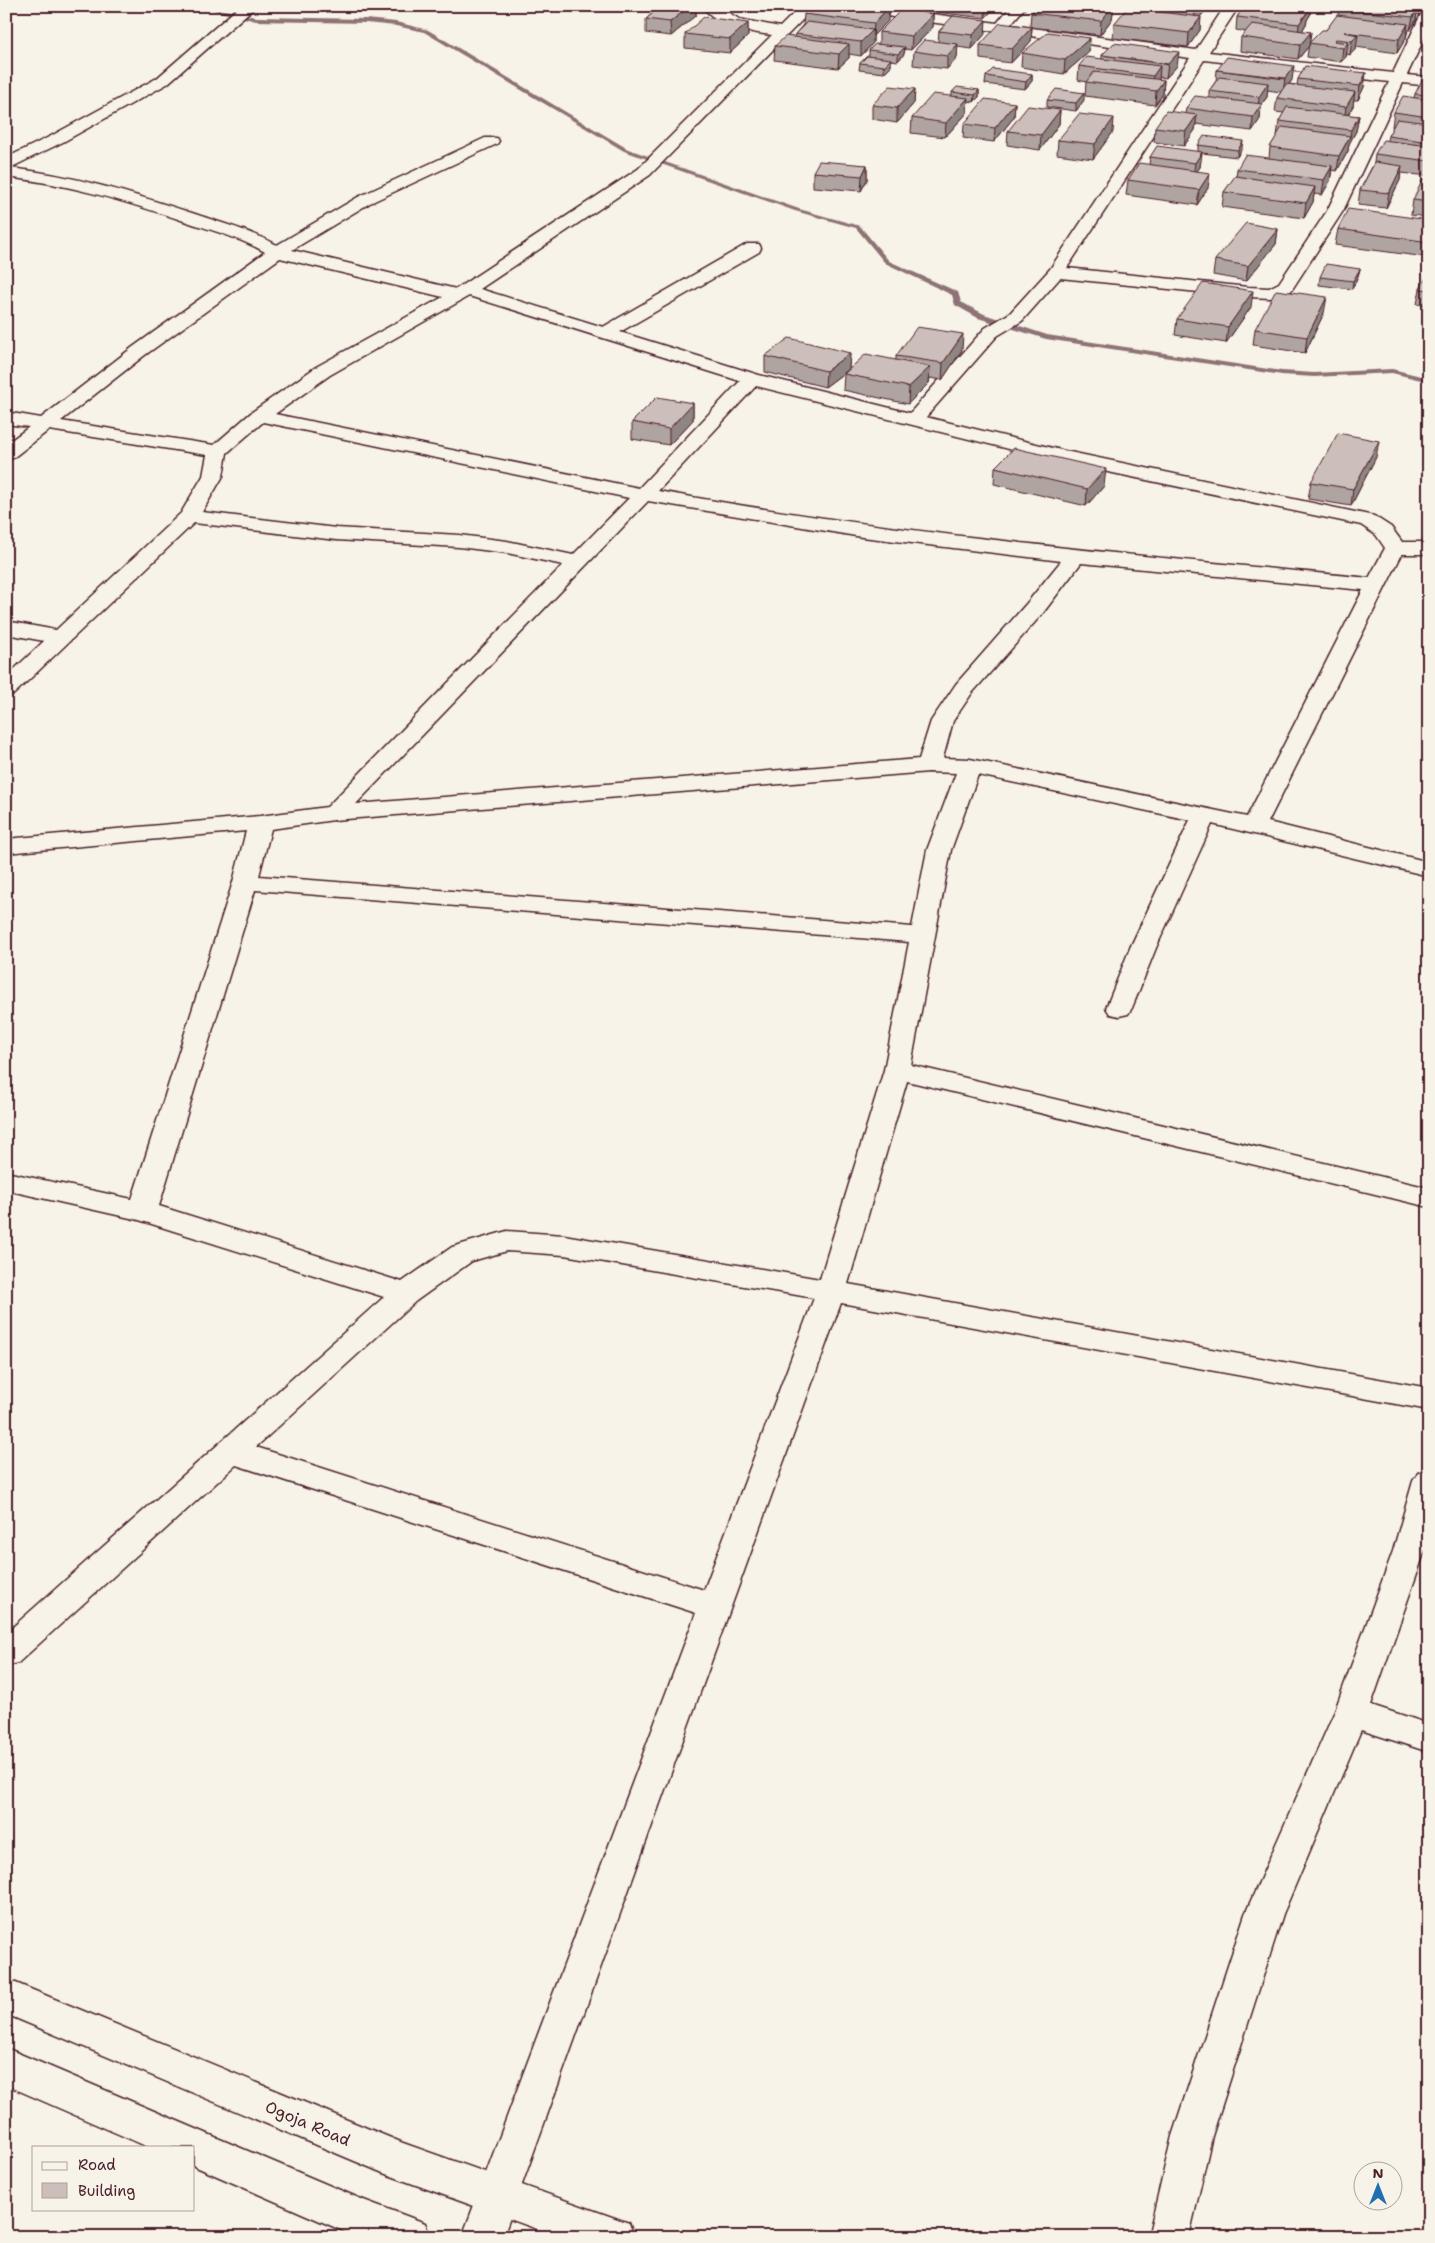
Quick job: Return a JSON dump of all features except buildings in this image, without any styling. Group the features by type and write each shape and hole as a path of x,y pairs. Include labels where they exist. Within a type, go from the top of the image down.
{"street":[{"path":"709,6 716,13 734,23 783,32"},
{"path":"6,689 189,516 213,476 218,451 259,416 323,371 463,292 644,172 809,6"},
{"path":"842,6 1199,55 1429,82"},
{"path":"1000,28 1019,6"},
{"path":"915,418 991,332 1016,317 1056,272 1232,6"},
{"path":"6,164 57,139 162,81 247,9"},
{"path":"1056,272 1271,293 1285,287 1335,211 1429,12"},
{"path":"6,454 139,351 277,252 364,200 491,141"},
{"path":"6,172 78,184 158,208 262,243 277,252 463,292 605,333 752,379 915,418 1065,457 1367,520 1382,528 1392,539 1395,548 1254,826"},
{"path":"1335,211 1354,214"},
{"path":"605,333 754,248"},
{"path":"334,814 579,562 752,379"},
{"path":"259,416 644,494 791,520 1076,556 1377,584"},
{"path":"6,418 218,451"},
{"path":"189,516 336,534 507,547 579,562"},
{"path":"1395,548 1429,548"},
{"path":"929,765 942,720 964,689 1076,556"},
{"path":"6,627 62,638"},
{"path":"6,846 260,823 334,814 929,765 970,766 1254,826 1429,869"},
{"path":"482,2237 831,1291 897,1070 938,850 970,766"},
{"path":"1119,1008 1143,948 1204,816"},
{"path":"143,1211 245,882 260,823"},
{"path":"245,882 922,936"},
{"path":"897,1070 1429,1198"},
{"path":"6,1181 143,1211 406,1294"},
{"path":"6,1653 406,1294 462,1254 507,1241 564,1245 831,1291 1429,1399"},
{"path":"231,1451 715,1606"},
{"path":"1168,2237 1192,2136 1264,1914 1351,1713 1409,1551 1429,1481"},
{"path":"1351,1713 1429,1738"},
{"name":"Ogoja Road","path":"6,1996 397,2160 614,2237"},
{"path":"6,2066 192,2146"},
{"path":"195,2147 386,2233"}],"waterway":[{"path":"214,6 218,10 256,19 366,21 396,24 426,31 626,150 797,210 858,227 887,262 955,294 958,303 981,316 1046,337 1282,373 1314,375 1392,371 1429,380"}]}
